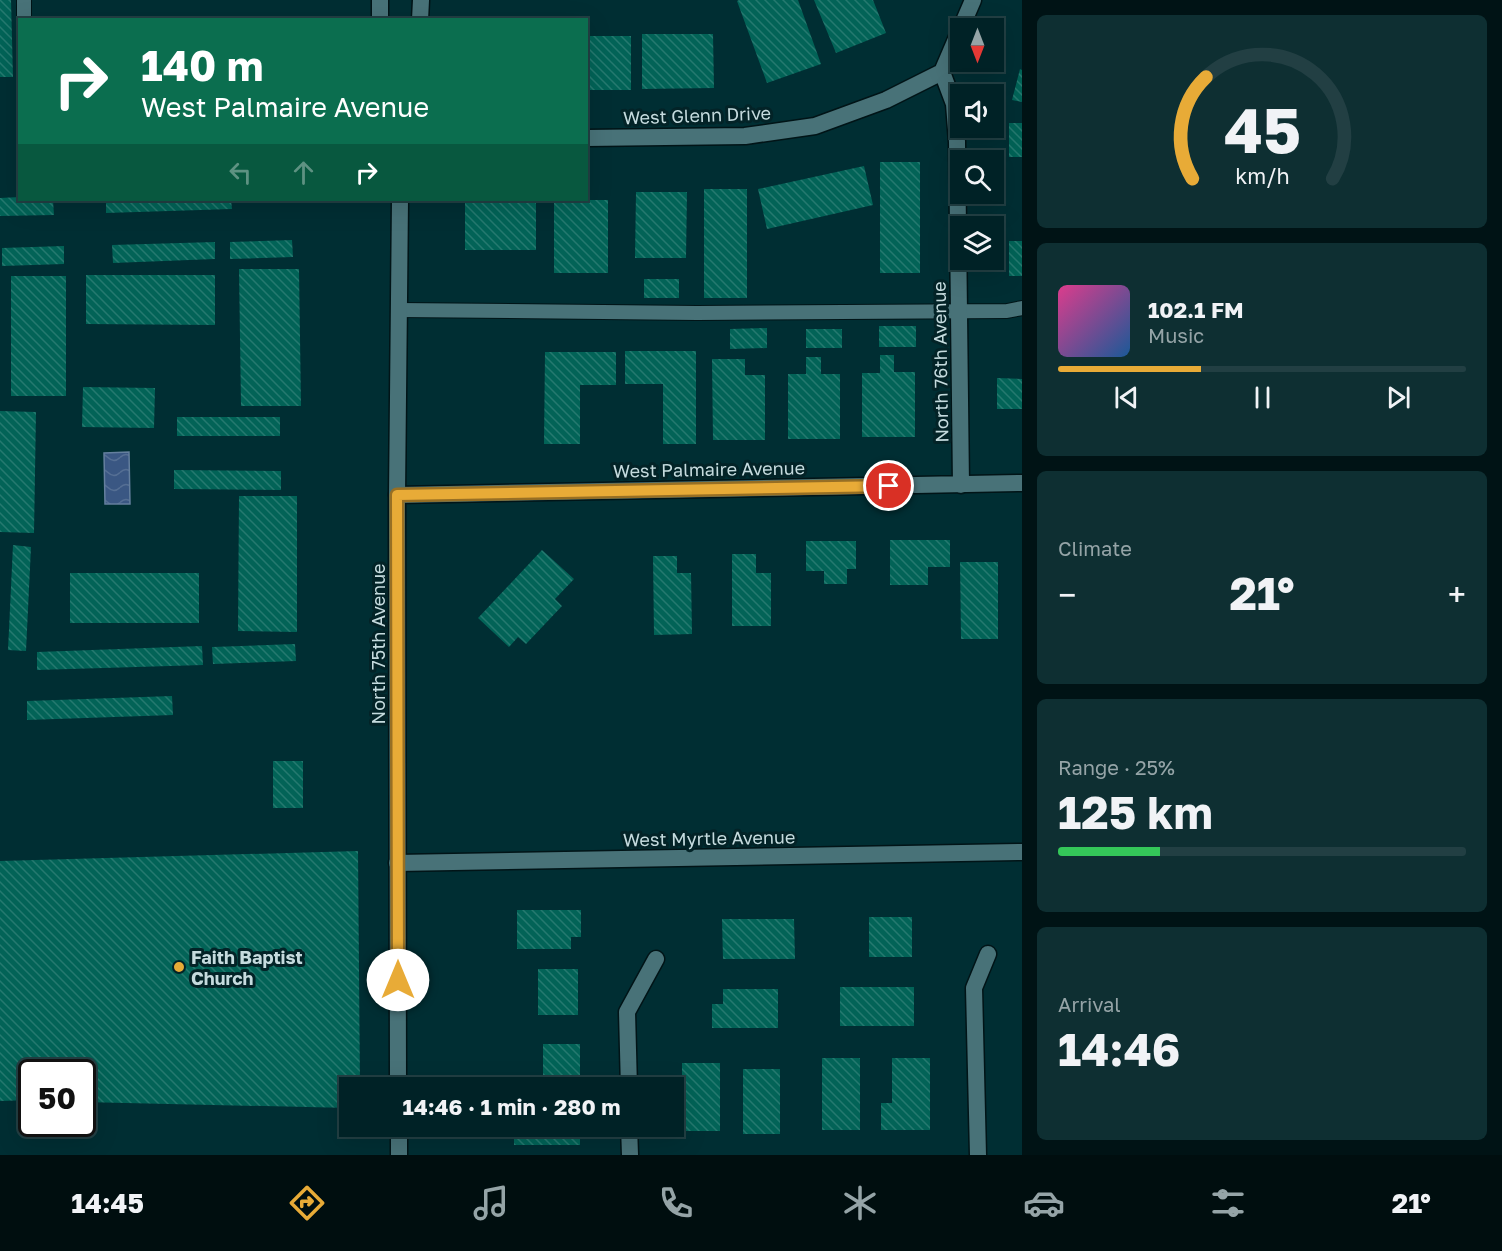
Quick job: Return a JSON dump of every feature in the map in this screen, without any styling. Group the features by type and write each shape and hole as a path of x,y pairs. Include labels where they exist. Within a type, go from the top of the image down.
{"street":[{"path":"380,0 380,18"},
{"path":"420,18 421,0"},
{"path":"965,18 973,0"},
{"path":"942,72 950,53"},
{"name":"West Glenn Drive","path":"588,138 745,136 815,126 886,100 942,72"},
{"name":"North 76th Avenue","path":"942,72 954,104 957,142 961,485"},
{"name":"North 75th Avenue","path":"398,1077 397,495 400,201"},
{"name":"West Palmaire Avenue","path":"397,495 1022,483"},
{"name":"West Myrtle Avenue","path":"397,863 1022,852"},
{"path":"978,1155 974,988 988,954"},
{"path":"628,1077 627,1012 656,959"},
{"path":"399,1137 399,1155"},
{"path":"629,1137 630,1155"}],"lane":[{"path":"24,0 24,18"},
{"path":"398,310 697,313 959,312 1007,311 1022,308"}],"water":[{"path":"129,452 130,504 105,504 104,453"}],"building":[{"path":"0,0 11,0 13,77 0,77"},
{"path":"798,0 821,64 767,83 737,1"},
{"path":"814,0 873,0 886,33 836,53"},
{"path":"642,34 713,34 714,88 642,89"},
{"path":"588,36 631,36 631,90 588,90"},
{"path":"1020,69 1022,70 1022,102 1012,100"},
{"path":"1009,123 1022,123 1022,157 1009,157"},
{"path":"880,162 920,162 920,273 880,273"},
{"path":"864,166 873,205 767,229 758,189"},
{"path":"704,189 747,189 747,298 704,298"},
{"path":"636,192 687,192 686,258 635,258"},
{"path":"18,197 18,201 53,201 54,215 0,216 0,198"},
{"path":"608,200 608,273 554,273 554,201"},
{"path":"106,201 231,201 232,209 106,213"},
{"path":"465,201 536,201 536,250 465,250"},
{"path":"292,240 293,257 230,259 230,242"},
{"path":"1009,241 1022,241 1022,276 1009,276"},
{"path":"215,242 215,259 113,263 112,245"},
{"path":"64,246 64,264 2,266 2,248"},
{"path":"239,269 299,269 301,406 241,406"},
{"path":"86,275 215,275 215,325 86,324"},
{"path":"11,276 66,276 66,396 11,396"},
{"path":"644,279 679,279 679,298 644,298"},
{"path":"879,326 916,326 916,347 879,347"},
{"path":"767,328 767,348 730,349 730,329"},
{"path":"806,329 842,329 842,348 806,348"},
{"path":"625,351 696,351 696,444 663,444 663,384 625,384"},
{"path":"545,352 616,352 616,385 580,385 580,444 544,444"},
{"path":"880,355 894,355 894,372 915,372 915,437 862,437 862,373 880,373"},
{"path":"806,357 821,357 821,374 840,374 840,439 788,439 788,374 806,374"},
{"path":"712,359 745,359 745,375 765,375 765,440 713,440"},
{"path":"997,378 1022,379 1022,409 997,409"},
{"path":"83,387 155,388 154,428 82,427"},
{"path":"0,411 36,412 34,533 0,532"},
{"path":"177,417 280,417 280,436 177,436"},
{"path":"174,470 281,471 281,490 174,489"},
{"path":"239,496 297,496 297,632 238,631"},
{"path":"890,540 950,540 950,567 928,567 928,585 890,585"},
{"path":"806,541 856,541 856,569 847,569 847,584 824,584 824,571 806,571"},
{"path":"13,545 31,547 26,651 8,650"},
{"path":"542,550 574,579 555,599 562,606 526,644 518,637 509,647 478,618"},
{"path":"732,554 756,554 756,573 771,573 771,626 732,626"},
{"path":"653,556 677,556 677,573 691,573 692,634 654,635"},
{"path":"960,562 998,562 998,639 961,639"},
{"path":"70,573 199,573 199,623 70,623"},
{"path":"295,644 296,661 213,664 212,647"},
{"path":"202,646 203,665 37,670 37,652"},
{"path":"172,696 173,715 27,720 27,701"},
{"path":"273,761 303,761 303,808 273,808"},
{"name":"Faith Baptist Church","path":"358,851 360,1077 339,1077 339,1108 96,1102 96,1059 18,1059 18,1100 0,1101 0,861"},
{"path":"517,910 581,910 581,937 571,937 571,949 517,949"},
{"path":"869,917 912,917 912,957 869,957"},
{"path":"722,919 794,919 795,959 723,959"},
{"path":"538,969 578,969 578,1015 538,1015"},
{"path":"840,987 914,987 914,1026 840,1026"},
{"path":"723,989 778,989 778,1028 712,1028 712,1004 723,1004"},
{"path":"543,1044 580,1044 580,1077 543,1077"},
{"path":"822,1058 860,1058 860,1130 822,1130"},
{"path":"892,1058 930,1058 930,1130 881,1130 881,1103 892,1103"},
{"path":"682,1063 720,1063 720,1131 684,1131 684,1077 682,1077"},
{"path":"743,1069 780,1069 780,1134 743,1134"},
{"path":"514,1137 580,1137 580,1145 514,1145"}],"place":[{"name":"Faith Baptist Church","path":"179,967"}],"route":[{"path":"398,980 397,495 889,486"}]}
